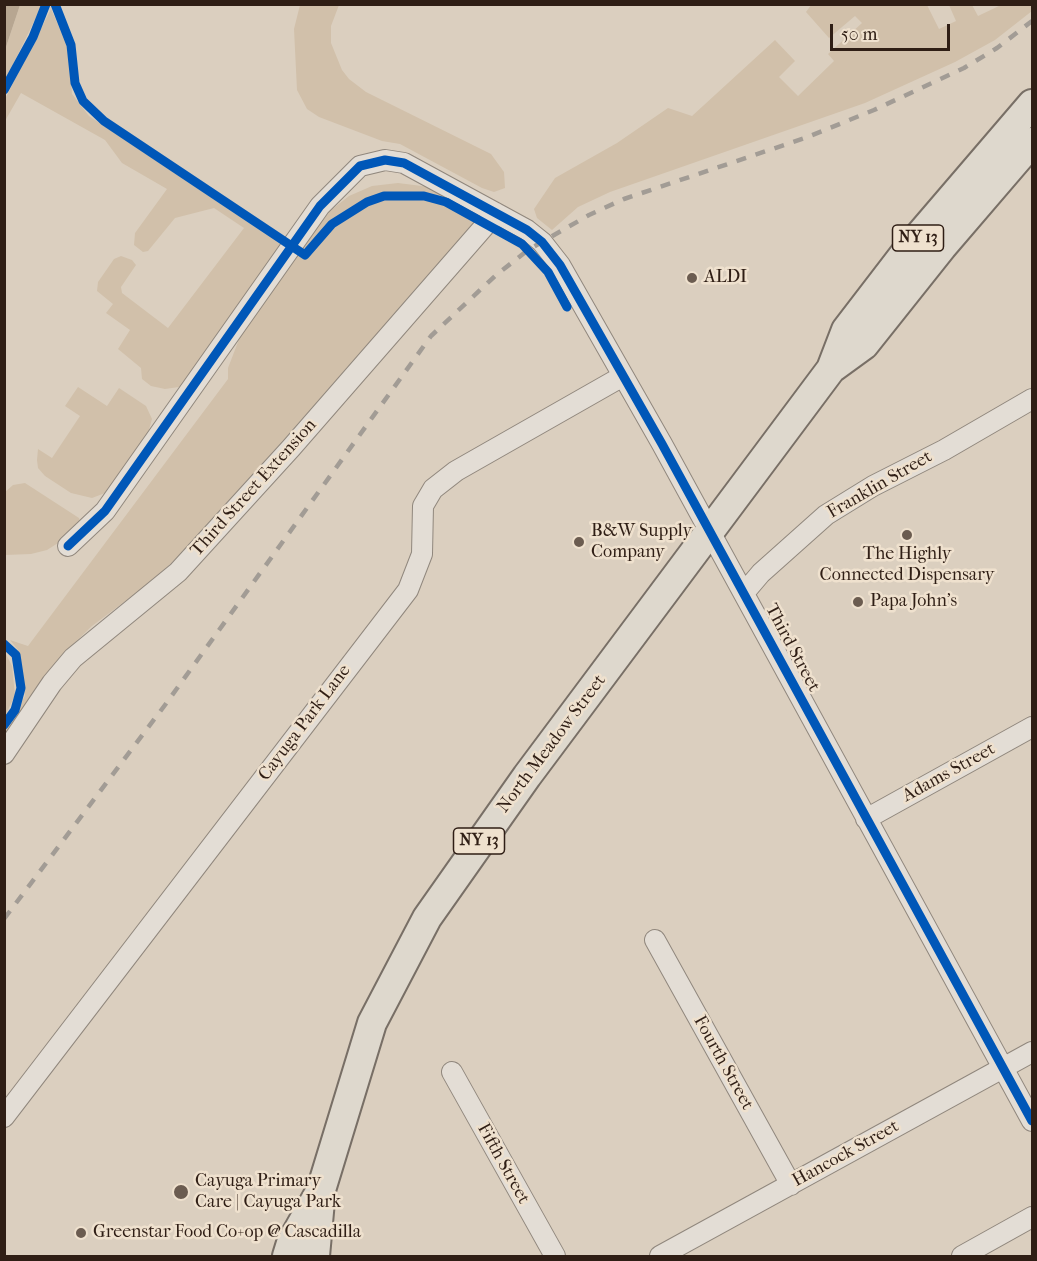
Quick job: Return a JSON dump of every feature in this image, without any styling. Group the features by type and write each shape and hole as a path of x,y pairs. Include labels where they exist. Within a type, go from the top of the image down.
{"highway":[{"name":"North Meadow Street","path":"315,1257 321,1190 372,1023 427,918 527,776 831,369 846,330 870,298 1032,104"},
{"name":"North Meadow Street","path":"831,369 864,345 942,247 1032,142"},
{"name":"NY 13","path":"287,1257 291,1243 321,1190"}],"street":[{"name":"Third Street","path":"68,546 105,511 320,206 360,166 385,160 404,163 527,230 542,242 564,273 623,376 744,592 1032,1121"},
{"name":"Third Street Extension","path":"4,754 52,683 73,658 178,572 291,448 496,213"},
{"name":"Cayuga Park Lane","path":"4,1117 408,590 422,555 423,506 433,489 456,471 623,376"},
{"name":"Franklin Street","path":"744,592 786,550 835,509 1032,399"},
{"name":"Adams Street","path":"866,819 1032,727"},
{"name":"Fourth Street","path":"656,940 791,1185"},
{"name":"Hancock Street","path":"660,1257 1032,1052"},
{"name":"Fifth Street","path":"452,1072 555,1257"},
{"path":"962,1257 1032,1217"}],"shaded area":[{"path":"4,5 20,5 5,50"},
{"path":"20,5 42,5 5,81 5,50"},
{"path":"300,5 339,5 331,26 331,43 342,70 349,79 366,92 491,154 504,172 505,188 494,192 482,188 400,144 382,141 319,117 307,109 297,90 294,29"},
{"path":"811,5 927,5 939,29 956,21 949,5 972,5 978,16 1001,5 1032,5 1032,11 995,40 955,62 865,103 610,192 578,207 552,230 537,218 534,209 555,178 617,143 668,108 692,116 775,40 795,61 779,77 798,96 834,61 828,54 862,23 855,16 829,38 806,12"},
{"path":"51,9 69,49 72,94 89,116 283,246 185,384 179,387 165,389 151,386 142,379 141,368 118,349 130,330 106,313 113,304 97,291 98,282 114,259 121,256 132,260 136,265 121,287 122,293 168,328 244,228 214,208 175,218 148,251 143,252 134,245 135,233 167,189 122,163 105,140 21,93 5,121 5,99"},
{"path":"398,183 430,187 469,210 475,215 474,223 202,533 156,578 92,626 64,653 5,736 5,729 25,696 18,650 10,640 28,646 228,379 228,368 243,329 280,275 331,210 349,196 372,186"},
{"path":"78,387 107,406 119,388 146,406 152,419 148,433 105,493 92,498 71,493 45,476 38,468 38,449 52,458 80,416 65,406"},
{"path":"25,483 79,518 80,522 66,538 47,550 31,554 5,555 4,493 13,485"},
{"path":"5,652 12,666 15,695 5,716"}],"railway":[{"path":"4,919 165,705 431,336 495,276 528,250 589,215 624,199 805,138 874,110 964,68 997,48 1032,21"}],"cycle path":[{"path":"4,90 33,37 46,4"},
{"path":"55,4 71,45 75,83 83,101 104,121 305,255 332,224 367,202 384,196 424,196 446,202 522,244 548,272 567,307"},
{"path":"68,546 105,511 320,206 360,166 385,160 404,163 527,230 542,242 560,265 662,444 1032,1121"},
{"path":"4,644 16,655 21,688 15,710 4,725"}],"place":[{"name":"ALDI","path":"692,278"},
{"name":"The Highly Connected Dispensary","path":"907,535"},
{"name":"B&W Supply Company","path":"579,542"},
{"name":"Papa John's","path":"858,602"},
{"name":"Cayuga Primary Care | Cayuga Park","path":"181,1192"},
{"name":"Greenstar Food Co+op @ Cascadilla","path":"81,1233"}]}
